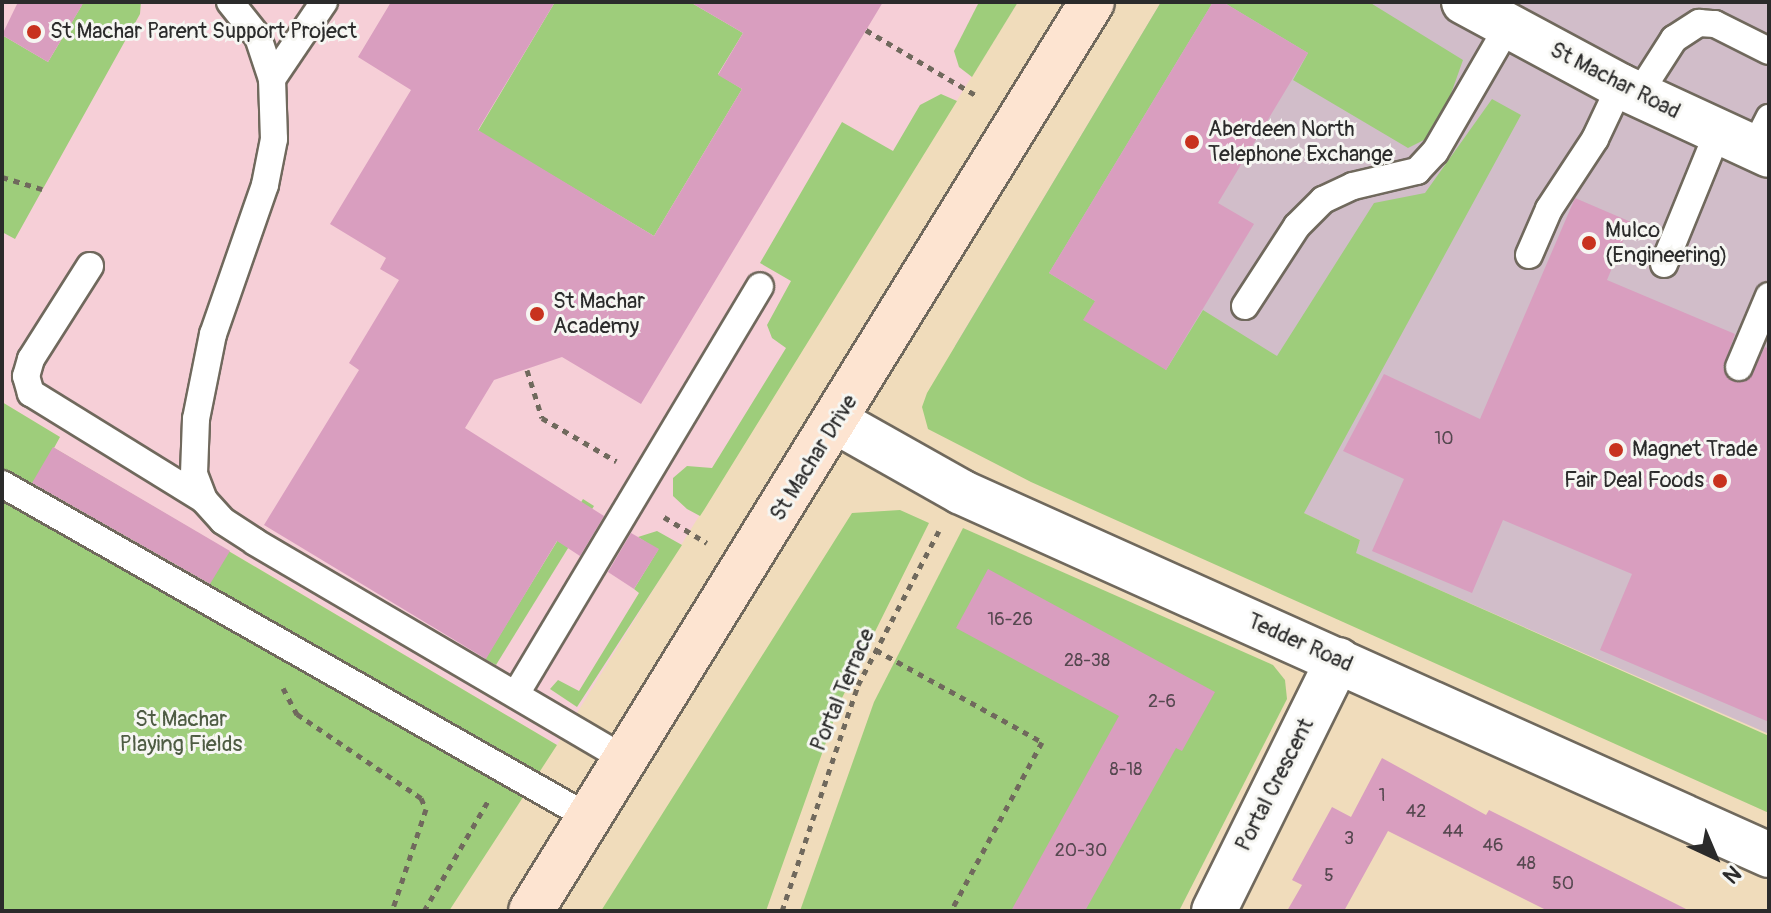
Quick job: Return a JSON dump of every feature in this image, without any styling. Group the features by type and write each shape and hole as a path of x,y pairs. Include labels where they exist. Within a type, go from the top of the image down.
{"main road":[{"name":"St Machar Drive","path":"531,911 837,422 1092,2"}],"street":[{"name":"St Machar Road","path":"1464,2 1629,91 1752,138"},
{"name":"Tedder Road","path":"837,422 961,492 1769,855"},
{"name":"Portal Crescent","path":"1214,911 1338,660"}],"lane":[{"path":"204,500 194,474 196,419 213,334 265,185 274,139 272,79 258,37 230,2"},
{"path":"272,79 324,2"},
{"path":"1529,255 1549,209 1595,139 1629,91 1674,39 1699,23 1715,24 1769,51"},
{"path":"1245,306 1297,226 1323,200 1353,186 1417,171 1435,152 1508,26"},
{"path":"1664,264 1752,138"},
{"path":"90,266 31,359 26,376 31,393 204,500 223,521 255,542 625,759"},
{"path":"516,694 760,287"},
{"path":"1739,367 1769,296"},
{"path":"2,484 588,817"}],"path":[{"path":"866,30 1021,123"},
{"path":"2,177 42,189"},
{"path":"527,370 542,418 620,464 633,498 745,566"},
{"name":"Portal Terrace","path":"782,911 822,781 876,650 961,492"},
{"path":"257,629 297,714 421,798 426,809 392,911"},
{"path":"876,650 1042,742 951,911"},
{"path":"424,911 506,770"}],"shaded area":[{"name":"St Machar Academy","path":"2,2 1018,2 557,745 53,447 60,437 2,402"},
{"path":"1161,2 1769,2 1769,734 1355,553 1360,540 955,346"}],"green space":[{"path":"77,2 141,2 140,14 15,239 2,232 2,35 48,62 82,5"},
{"path":"555,2 690,2 743,33 718,74 742,89 654,236 478,131"},
{"path":"979,2 1018,2 972,77 959,67 954,51"},
{"path":"1161,2 1213,2 1049,273 1095,301 1166,370 1203,310 1277,356 1374,203 1425,193 1492,99 1521,115 1304,513 1360,540 1356,553 1769,736 1769,813 1031,482 928,429 922,407 927,393"},
{"path":"1223,2 1369,2 1463,60 1447,105 1426,139 1408,148 1293,80 1308,53"},
{"path":"941,94 957,101 704,510 700,516 687,509 673,496 673,478 687,466 712,468 786,348 772,338 767,325 791,281 760,263 842,122 893,151 920,105"},
{"name":"St Machar Playing Fields","path":"2,402 60,437 54,448 557,745 449,911 2,911"},
{"path":"583,499 594,506 496,665 485,659"},
{"path":"900,510 929,523 841,700 766,911 601,911 852,513"},
{"path":"963,528 1273,665 1285,680 1287,699 1179,911 800,911 874,702"},
{"path":"657,531 682,545 577,707 550,689 558,680 579,691 639,593 634,589 658,550 638,537"}],"building":[{"name":"St Machar Parent Support Project","path":"18,2 84,2 48,62 2,35"},
{"name":"St Machar Academy","path":"391,2 555,2 478,130 654,236 742,89 718,75 743,33 690,2 883,2 641,404 562,357 494,380 465,428 604,516 580,556 557,541 486,659 264,525 359,370 349,363 399,280 380,269 386,258 330,224 411,90 358,57"},
{"name":"Aberdeen North Telephone Exchange","path":"1213,2 1223,2 1308,53 1218,203 1254,224 1166,370 1083,320 1095,301 1049,273"},
{"path":"1575,198 1631,222 1607,280 1735,334 1723,368 1732,381 1749,379 1765,347 1769,349 1769,722 1600,650 1632,574 1503,520 1472,593 1372,551 1404,479 1343,451 1384,374 1480,419"},
{"path":"53,447 230,551 210,584 32,483"},
{"path":"631,533 659,549 634,589 608,572"},
{"path":"988,569 1215,692 1182,751 1176,748 1085,911 1011,911 1119,716 956,628"},
{"path":"1382,758 1486,815 1489,810 1690,911 1548,911 1388,831 1344,911 1287,911 1302,885 1292,880 1332,807 1351,817"}],"place":[{"name":"St Machar Parent Support Project","path":"34,32"},
{"name":"Aberdeen North Telephone Exchange","path":"1192,142"},
{"name":"Mulco (Engineering)","path":"1589,243"},
{"name":"St Machar Academy","path":"537,314"},
{"name":"Magnet Trade","path":"1616,450"},
{"name":"Fair Deal Foods","path":"1720,481"}]}
